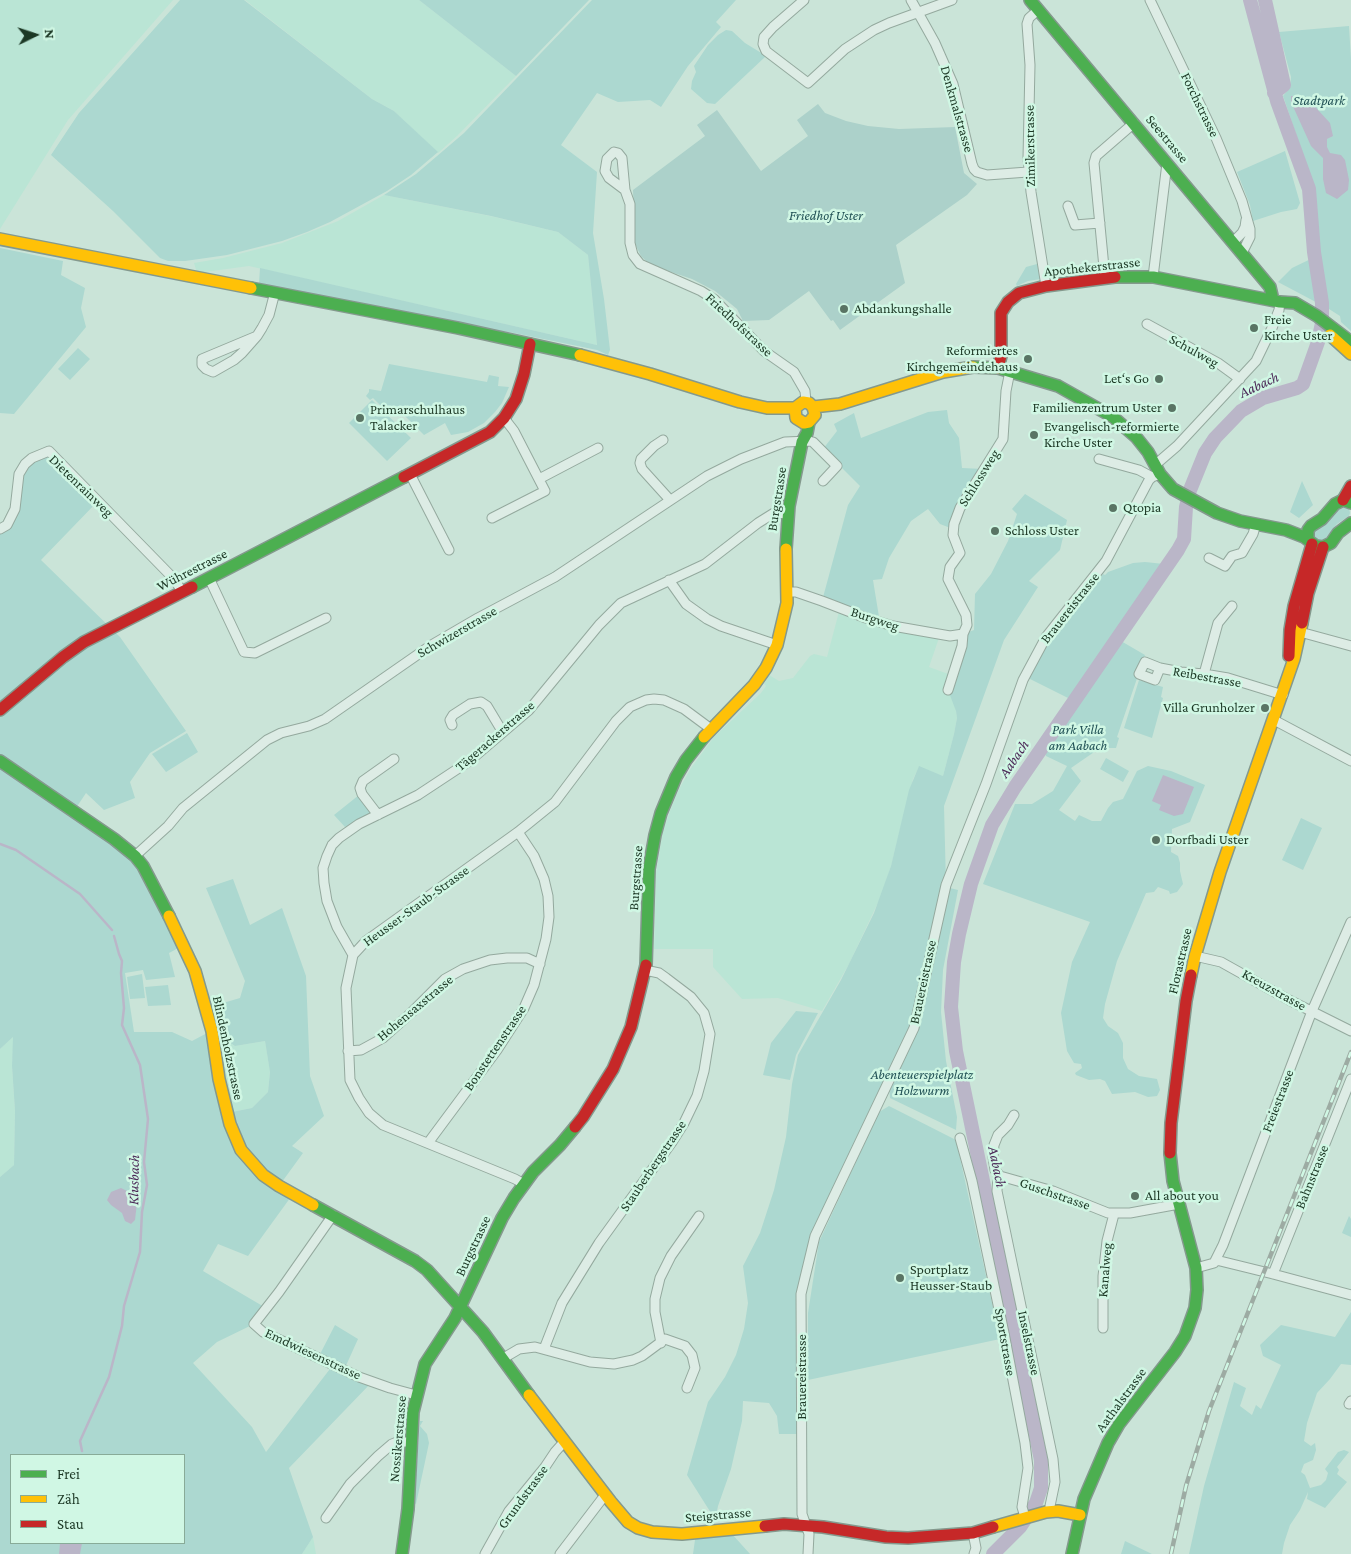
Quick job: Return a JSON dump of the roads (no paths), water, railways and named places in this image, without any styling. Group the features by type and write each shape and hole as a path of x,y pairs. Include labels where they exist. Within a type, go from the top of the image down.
{"street":[{"path":"804,0 773,27 764,37 762,44 766,51 808,83 845,49 860,39 889,23 952,0"},
{"name":"Denkmalstrasse","path":"911,0 935,43 953,84 974,169 986,175 1028,172"},
{"name":"Seestrasse","path":"1030,0 1234,242 1270,287 1276,301"},
{"name":"Forchstrasse","path":"1150,0 1232,173 1250,229 1250,237 1242,253"},
{"name":"Zimikerstrasse","path":"1038,10 1029,18 1027,24 1030,65 1028,172 1046,286"},
{"path":"1105,278 1094,163 1096,156 1134,123"},
{"path":"1153,277 1167,163"},
{"name":"Friedhofstrasse","path":"625,190 630,204 630,243 633,255 640,264 701,290 715,300 764,351 794,372 805,391 805,413"},
{"path":"1068,206 1075,225 1100,223"},
{"path":"1234,242 1245,227 1246,212"},
{"path":"0,239 530,344 585,356 740,402 805,413 943,372 968,367 984,366 998,368 1040,379 1058,386 1113,417 1136,437 1156,472 1168,485 1178,493 1228,518 1286,530 1314,544 1331,543 1338,533 1351,523"},
{"name":"Apothekerstrasse","path":"998,368 1001,356 1001,313 1006,305 1019,293 1046,286 1105,278 1153,277 1276,301"},
{"path":"257,336 202,359 202,365 213,372 234,360 257,336 268,315 275,292"},
{"path":"1156,472 1177,446 1256,361 1272,328 1276,301 1317,320 1351,342"},
{"name":"Schulweg","path":"1147,324 1218,363 1240,379"},
{"path":"1328,328 1351,354"},
{"name":"Wührestrasse","path":"0,710 63,657 84,642 482,437 504,418 511,409 520,390 530,344"},
{"name":"Schlossweg","path":"948,690 967,625 967,620 948,579 950,567 960,553 954,535 954,524 960,508 1003,439 1006,391 1010,371"},
{"name":"Burgstrasse","path":"460,1308 502,1218 524,1184 576,1127 608,1078 631,1026 645,970 648,949 651,855 661,813 676,777 686,760 711,729 754,685 766,668 777,645 785,616 788,592 786,551 788,514 802,442 800,432 805,413"},
{"path":"492,518 545,491 514,431 504,418"},
{"path":"663,440 641,458 640,463 642,469 670,500"},
{"name":"Schwizerstrasse","path":"135,856 168,826 183,808 267,740 281,733 309,726 325,719 430,646 554,578 708,476 741,459 785,442 802,442"},
{"path":"802,442 813,442 837,466 823,481"},
{"path":"539,480 598,448"},
{"name":"Dietenrainweg","path":"0,529 7,525 15,509 19,474 22,469 32,458 49,452 175,580 182,592"},
{"path":"1099,459 1139,470 1156,472"},
{"name":"Brauereistrasse","path":"808,1554 809,1534 802,1514 801,1294 815,1236 914,1028 946,886 986,784 1023,680 1046,636 1106,561 1156,472"},
{"path":"410,474 449,550"},
{"path":"1286,530 1311,526 1322,519 1335,504 1347,501 1351,486"},
{"name":"Tägerackerstrasse","path":"353,955 337,927 327,901 323,868 332,845 347,832 418,795 460,768 529,710 599,625 626,599 705,564 774,513 788,514"},
{"path":"1209,558 1225,566 1232,556 1242,553 1253,534 1256,524"},
{"path":"1311,526 1308,530 1314,544"},
{"name":"Florastrasse","path":"1290,671 1290,630 1294,606 1314,544"},
{"name":"Florastrasse","path":"1196,1268 1172,1171 1170,1140 1185,1006 1195,956 1220,872 1290,671 1312,579 1314,544"},
{"path":"209,578 244,652 255,653 326,618"},
{"path":"669,580 686,604 707,619 721,626 777,645"},
{"name":"Burgweg","path":"788,592 796,592 893,626 950,636 963,634"},
{"path":"1204,674 1218,624 1232,606"},
{"name":"Florastrasse","path":"1294,606 1298,612 1296,624 1300,632"},
{"path":"1300,632 1351,646"},
{"name":"Reibestrasse","path":"1160,668 1228,678 1283,695"},
{"name":"Heusser-Staub-Strasse","path":"524,1184 383,1125 369,1113 350,1080 346,988 353,955 366,941 518,832 555,802 623,713 637,703 654,699 664,700 684,710 711,729"},
{"path":"452,725 450,720 453,715 470,704 481,702 488,706 502,731"},
{"path":"1274,720 1351,761"},
{"path":"378,815 362,794 360,788 363,782 394,758"},
{"name":"Blindenholzstrasse","path":"0,761 74,811 135,856 144,866 195,971 212,1031 227,1113 241,1150 251,1163 270,1180 415,1261 438,1281 460,1308"},
{"name":"Bonstettenstrasse","path":"428,1143 497,1050 524,1008 534,985 546,939 549,917 548,896 544,879 534,856 518,832"},
{"name":"Freiestrasse","path":"1216,1260 1312,1011 1351,922"},
{"name":"Kreuzstrasse","path":"1195,956 1221,962 1289,1000 1351,1031"},
{"name":"Hohensaxstrasse","path":"348,1051 361,1050 383,1038 445,980 463,969 490,960 508,958 527,958 540,964"},
{"name":"Stauberbergstrasse","path":"544,1349 562,1303 599,1243 680,1129 697,1096 704,1071 710,1034 704,1013 691,997 666,978 659,973 645,970"},
{"name":"Bahnstrasse","path":"1273,1274 1351,1079"},
{"path":"998,1174 995,1170 993,1157 994,1145 998,1136 1008,1125 1014,1114"},
{"name":"Sportstrasse","path":"960,1138 969,1168 1025,1443 1028,1475 1022,1507 1026,1515"},
{"name":"Guschstrasse","path":"998,1174 1053,1191 1100,1211 1114,1214 1140,1212 1179,1204"},
{"name":"Inselstrasse","path":"998,1174 997,1192 1053,1459 1055,1482 1050,1506 1051,1511"},
{"name":"Kanalweg","path":"1103,1328 1102,1276 1108,1236 1114,1214"},
{"name":"Emdwiesenstrasse","path":"333,1215 254,1324 263,1332 359,1376 390,1388 416,1395"},
{"path":"660,1343 655,1312 657,1288 665,1266 699,1216"},
{"path":"1196,1268 1216,1260 1351,1295"},
{"name":"Aathalstrasse","path":"1072,1554 1080,1515 1090,1484 1115,1430 1175,1352 1185,1336 1191,1322 1196,1296 1196,1268"},
{"name":"Steigstrasse","path":"460,1308 483,1332 605,1495 628,1522 638,1528 652,1532 682,1534 776,1525 806,1525 897,1538 973,1533 1026,1515 1051,1511 1080,1515"},
{"name":"Nossikerstrasse","path":"402,1554 408,1509 413,1412 416,1395 425,1364 460,1308"},
{"path":"502,1359 520,1349 535,1347 590,1362 614,1364 642,1356 666,1339 680,1343 692,1355 695,1368 687,1388"},
{"path":"326,1518 350,1484 378,1456 392,1444 411,1442"},
{"name":"Grundstrasse","path":"485,1554 509,1511 564,1442"},
{"path":"560,1554 605,1495"},
{"path":"973,1533 976,1548 974,1554"}],"waterway":[{"name":"Aabach","path":"993,1554 1020,1527 1036,1503 1041,1488 1041,1460 956,1051 951,1007 954,962 971,884 992,825 1015,787 1178,550 1184,539 1186,507 1190,490 1205,453 1215,438 1241,411 1263,398 1297,388 1303,384 1318,342 1322,323 1322,303 1314,252 1309,189 1277,101 1250,0"},
{"path":"1265,0 1284,85 1274,93"},
{"name":"Klusbach","path":"0,844 16,850 80,894 112,930"},
{"name":"Klusbach","path":"82,1451 80,1441 109,1377 122,1326 124,1306 140,1252 142,1212 147,1185 144,1162 148,1119 140,1065 122,1025 124,1008 121,973 122,961 114,936"}],"railway":[{"path":"1171,1554 1186,1486 1209,1411 1351,1052"}],"place":[{"name":"Abdankungshalle","path":"844,309"},
{"name":"Freie Kirche Uster","path":"1254,328"},
{"name":"Reformiertes Kirchgemeindehaus","path":"1028,359"},
{"name":"Let‘s Go","path":"1159,379"},
{"name":"Familienzentrum Uster","path":"1172,408"},
{"name":"Primarschulhaus Talacker","path":"360,418"},
{"name":"Evangelisch-reformierte Kirche Uster","path":"1034,435"},
{"name":"Qtopia","path":"1113,508"},
{"name":"Schloss Uster","path":"995,531"},
{"name":"Villa Grunholzer","path":"1265,708"},
{"name":"Dorfbadi Uster","path":"1156,840"},
{"name":"All about you","path":"1135,1196"},
{"name":"Sportplatz Heusser-Staub","path":"900,1278"}],"park label":[{"name":"Stadtpark","path":"1319,101"},
{"name":"Friedhof Uster","path":"826,216"},
{"name":"Park Villa am Aabach","path":"1078,738"},
{"name":"Abenteuerspielplatz Holzwurm","path":"922,1084"}]}
